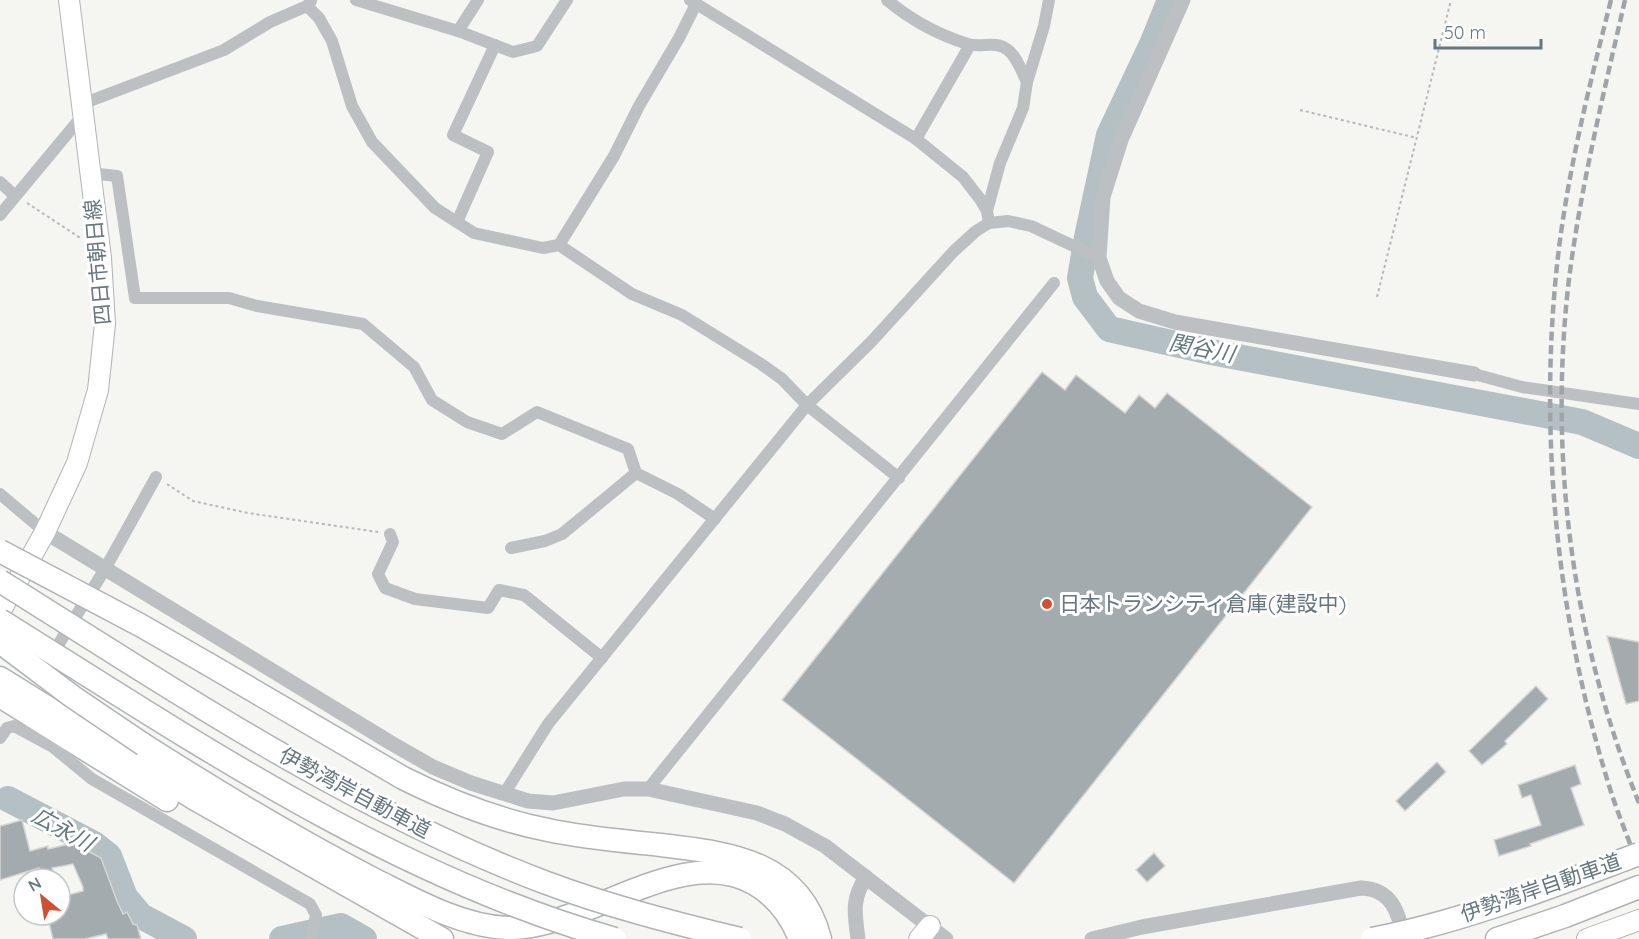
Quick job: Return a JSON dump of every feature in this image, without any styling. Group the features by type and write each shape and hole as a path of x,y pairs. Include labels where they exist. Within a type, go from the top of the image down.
{"highway":[{"path":"0,551 140,625 394,773 456,802 513,823 549,831 698,848 762,865 778,876 802,900 812,916 820,939"},
{"name":"伊勢湾岸自動車道","path":"0,581 314,774 395,817 544,882 613,906 740,939"},
{"name":"伊勢湾岸自動車道","path":"0,620 215,753 374,843 452,879 529,910 615,939"},
{"path":"0,642 73,698 213,789 287,832 404,894 454,916 472,922 507,928 542,923 663,880 705,872 726,873 747,879 765,890 792,920 800,939"},
{"path":"0,678 195,799 441,939"},
{"path":"0,696 56,740 414,939"},
{"name":"伊勢湾岸自動車道","path":"1372,939 1467,914 1549,888 1639,854"},
{"name":"伊勢湾岸自動車道","path":"1497,939 1639,887"}],"main road":[{"name":"四日市朝日線","path":"0,612 45,532 77,463 98,390 105,324 101,258 69,0"},
{"path":"1587,939 1639,920"}],"street":[{"path":"356,0 458,31 513,52 537,46 567,0"},
{"path":"458,31 478,0"},
{"path":"886,0 904,14 970,45 994,43 1009,50 1027,82"},
{"path":"504,794 548,724 807,405 872,342 988,217 1000,163 1023,108 1027,82 1044,26 1048,0"},
{"path":"1089,253 1121,140 1183,0"},
{"path":"0,214 82,109 224,50 270,22 309,3 332,41 352,106 372,142 435,208 474,233 543,248 558,244 614,156 639,106 679,38 693,2 916,139 963,177 980,199 988,217"},
{"path":"457,222 488,152 453,135 495,45"},
{"path":"916,139 970,45"},
{"path":"90,173 117,176 135,298 229,298 268,308 363,324 414,367 432,400 467,422 502,434 537,412 628,449 636,473 678,494 715,519"},
{"path":"0,182 15,196"},
{"path":"988,217 1031,226 1089,253 1119,298 1148,314 1176,322 1474,374 1522,387 1639,404"},
{"path":"558,244 632,294 682,315 782,379 807,405 899,478"},
{"path":"648,789 1054,283"},
{"path":"511,548 545,541 562,534 636,473"},
{"path":"39,677 105,569 156,477"},
{"path":"0,494 45,532 434,767 528,801 554,803 624,789 648,789 757,813 785,824 825,846 866,877 923,935 946,939"},
{"path":"390,534 393,542 378,574 386,588 415,599 488,608 499,590 524,595 602,658"},
{"path":"0,738 7,728 14,726 56,740 92,779 310,904 316,915 311,939"},
{"path":"858,939 855,901 858,890 866,877"},
{"path":"1092,939 1142,927 1361,888 1372,888 1383,893 1391,902 1398,914 1404,939"}],"path":[{"path":"1377,297 1451,0"},
{"path":"1300,110 1417,138"},
{"path":"15,196 90,244 101,258"},
{"path":"156,477 193,501 248,513 390,534"}],"building":[{"name":"日本トランシティ倉庫(建設中)","path":"1042,372 1065,390 1076,375 1125,413 1139,395 1155,408 1167,393 1312,507 1014,883 782,700"},
{"path":"1607,636 1639,642 1639,701 1626,704"},
{"path":"1536,686 1548,699 1505,741 1507,744 1482,765 1469,751"},
{"path":"1437,762 1446,772 1405,811 1396,801"},
{"path":"1575,765 1581,784 1571,788 1584,825 1499,856 1494,840 1541,825 1531,795 1522,798 1518,785"},
{"path":"22,820 30,851 73,843 101,858 123,914 127,912 133,924 137,925 141,939 108,939 106,934 85,939 53,939 50,927 72,927 72,894 83,891 73,864 57,867 12,867 12,876 0,880 0,826"},
{"path":"1154,853 1165,866 1147,882 1136,870"}],"waterway":[{"name":"関谷川","path":"1170,0 1153,42 1109,135 1087,237 1080,278 1085,297 1109,329 1211,352 1582,422 1639,446"},
{"name":"広永川","path":"8,799 94,844 109,856 125,897 141,916 184,939"},
{"name":"広永川","path":"282,939 341,926 364,939"}],"railway":[{"path":"1611,0 1571,171 1560,240 1551,340 1552,472 1558,538 1578,668 1612,795 1639,867"},
{"path":"1625,0 1594,139 1574,244 1563,346 1562,413 1564,480 1571,546 1582,612 1597,677 1616,740 1639,803"}],"place":[{"name":"日本トランシティ倉庫(建設中)","path":"1047,604"}]}
